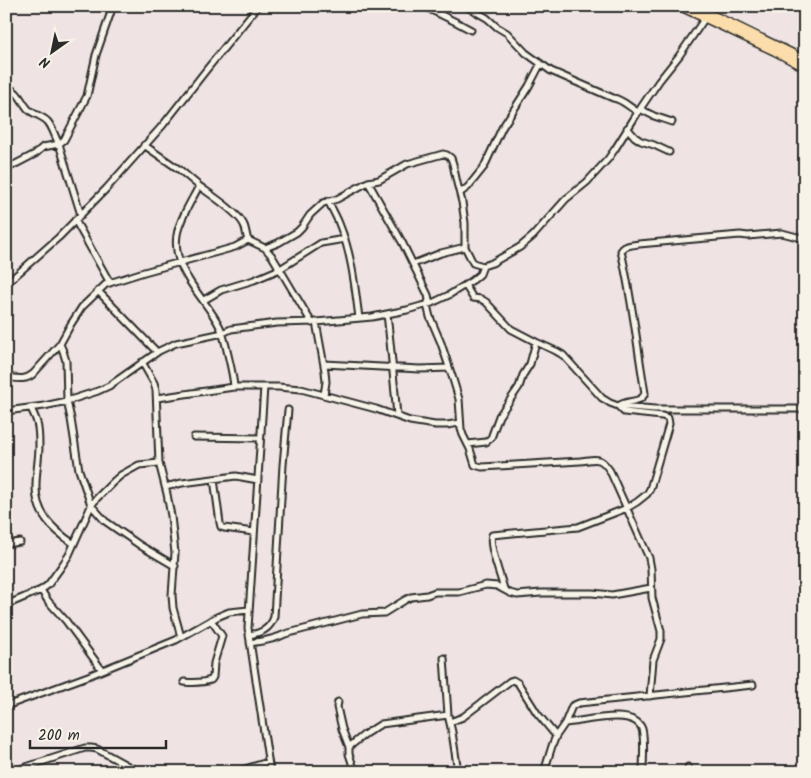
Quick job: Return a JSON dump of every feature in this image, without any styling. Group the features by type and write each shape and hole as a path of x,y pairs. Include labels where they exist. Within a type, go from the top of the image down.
{"highway":[{"path":"680,6 805,67"},
{"path":"692,6 805,60"}],"street":[{"path":"6,169 35,154 43,147 59,144 64,140 87,96 96,55 113,6"},
{"path":"6,284 59,237 106,188 163,125 258,6"},
{"path":"423,6 471,30"},
{"path":"466,6 487,18 497,28 507,33 526,53 551,72 612,98 617,98 630,108 672,122"},
{"path":"265,248 297,232 318,207 368,182 379,180 408,164 444,154 451,158 460,193 465,223 465,247 473,263 483,266 492,263 520,247 533,236 566,199 587,182 608,159 639,110 705,18"},
{"path":"460,193 468,187 484,167 502,128 540,65"},
{"path":"6,88 12,89 30,111 48,123 59,144 81,215"},
{"path":"627,128 641,141 669,152"},
{"path":"144,145 180,170 239,218 245,227 248,240 265,248 314,323 324,364 326,382 324,395"},
{"path":"368,182 402,242 428,294 430,317 459,399 460,423 475,465 482,467 595,459 601,460 610,471 649,558 651,569 652,598 661,631 661,639 652,660 650,696"},
{"path":"199,186 178,228 176,244 180,262 187,279 204,300 223,333 232,368 234,387"},
{"path":"328,202 340,224 345,239 353,273 359,318"},
{"path":"75,220 110,283"},
{"path":"618,406 628,401 641,400 645,393 622,249 639,244 734,235 748,236 782,233 805,239"},
{"path":"204,300 221,290 254,280 280,269 321,243 345,239"},
{"path":"6,377 22,379 28,378 33,374 60,344 82,308 106,284 235,247 248,240"},
{"path":"413,264 441,253 465,247"},
{"path":"6,411 67,401 104,389 157,352 176,343 223,333 231,329 277,323 314,323 359,318 407,310 438,301 480,274 483,266"},
{"path":"465,285 473,298 486,302 511,329 556,350 602,398 618,406 655,409 805,409"},
{"path":"98,291 157,352"},
{"path":"387,314 394,367 394,398 397,416"},
{"path":"468,444 486,442 491,438 499,416 519,387 530,364 536,342"},
{"path":"60,344 66,361 67,401 80,470 92,505 105,521 175,566"},
{"path":"142,362 154,383 157,398 158,463 172,516 175,553 172,595 173,608 181,637"},
{"path":"324,364 420,369 449,368"},
{"path":"157,398 234,387 285,387 301,389 376,409 410,421 435,425 460,423"},
{"path":"264,387 248,628 270,772"},
{"path":"504,589 493,553 492,535 578,527 627,508 647,494 669,424 668,418 624,412 618,406"},
{"path":"31,408 39,434 37,502 43,516 52,528 74,544"},
{"path":"249,635 268,628 274,617 288,410"},
{"path":"194,437 260,438"},
{"path":"6,603 41,590 48,585 74,544 81,525 92,505 113,482 130,469 139,465 158,463"},
{"path":"165,487 236,476 258,480"},
{"path":"214,479 221,526 254,532"},
{"path":"6,544 20,542"},
{"path":"250,643 277,638 285,634 362,614 384,613 405,600 441,591 452,593 492,585 517,595 540,592 612,595 651,588"},
{"path":"41,590 102,670"},
{"path":"6,706 102,670 181,637 211,620 230,612 249,610"},
{"path":"184,682 207,682 213,677 214,663 222,636 211,620"},
{"path":"444,658 448,715 458,772"},
{"path":"450,722 462,717 513,680 518,683 536,713 556,736"},
{"path":"544,772 556,736 565,723 572,706 579,703 752,686"},
{"path":"338,702 337,707 340,721 349,746 349,754 355,772"},
{"path":"349,746 381,724 448,715"},
{"path":"565,723 620,717 636,721 641,726 643,734 643,772"},
{"path":"15,772 85,748 91,748 97,749 140,772"},
{"path":"235,772 268,762"}]}
